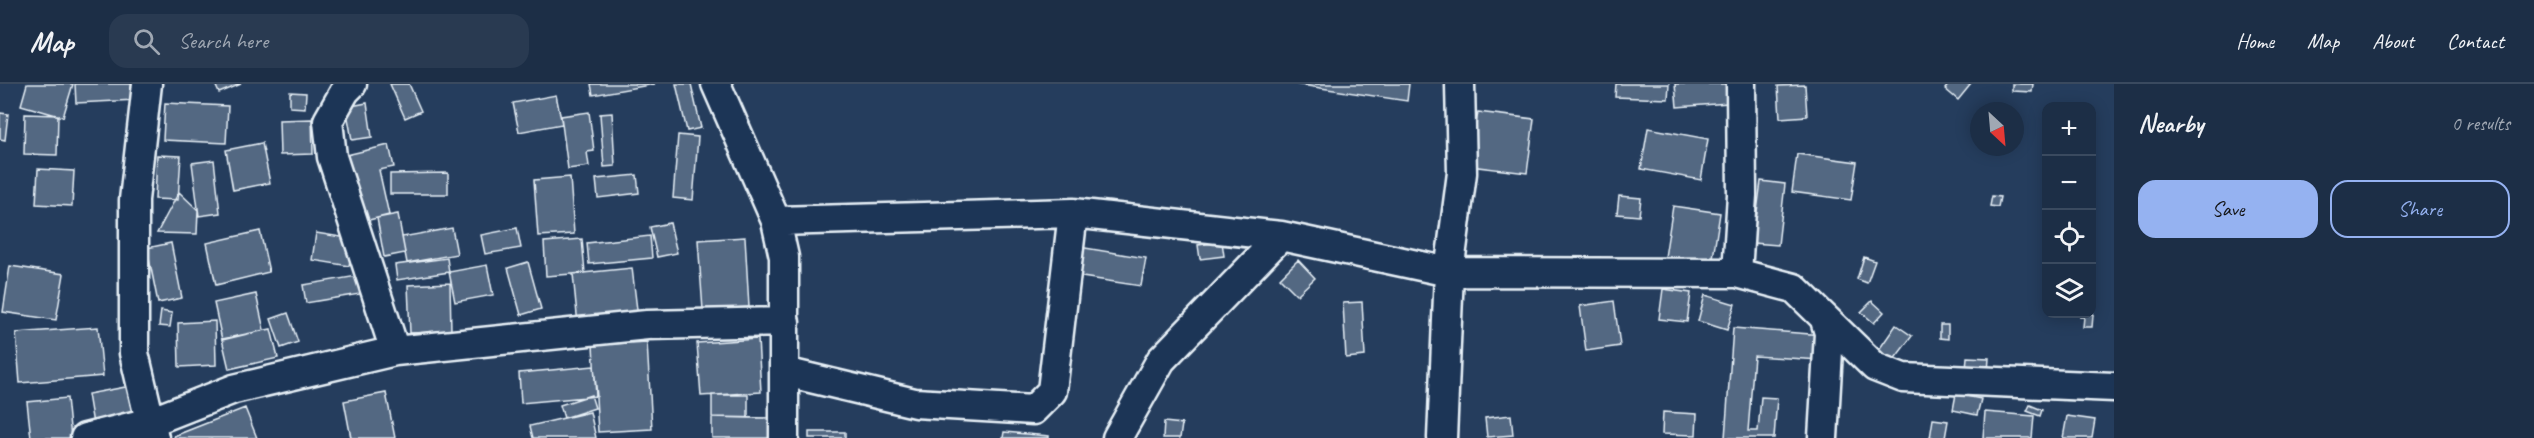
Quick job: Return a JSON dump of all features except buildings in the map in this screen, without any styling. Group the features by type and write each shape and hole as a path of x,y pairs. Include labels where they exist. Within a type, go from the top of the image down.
{"street":[{"path":"147,84 134,200 134,353 152,430"},
{"path":"352,84 345,91 328,121 332,156 395,351"},
{"path":"716,84 776,221 784,257 784,438"},
{"path":"1442,438 1449,272 1462,173 1460,84"},
{"path":"1737,273 1742,195 1741,84"},
{"path":"776,221 1073,213 1281,237 1449,272 1737,273 1794,288 1875,367 1903,378 2114,387"},
{"path":"785,372 915,403 1033,410 1052,391 1073,213"},
{"path":"1117,438 1161,360 1281,237"},
{"path":"1823,438 1828,333 1825,320"},
{"path":"85,438 152,430 234,389 395,351 647,325 784,322"}]}
